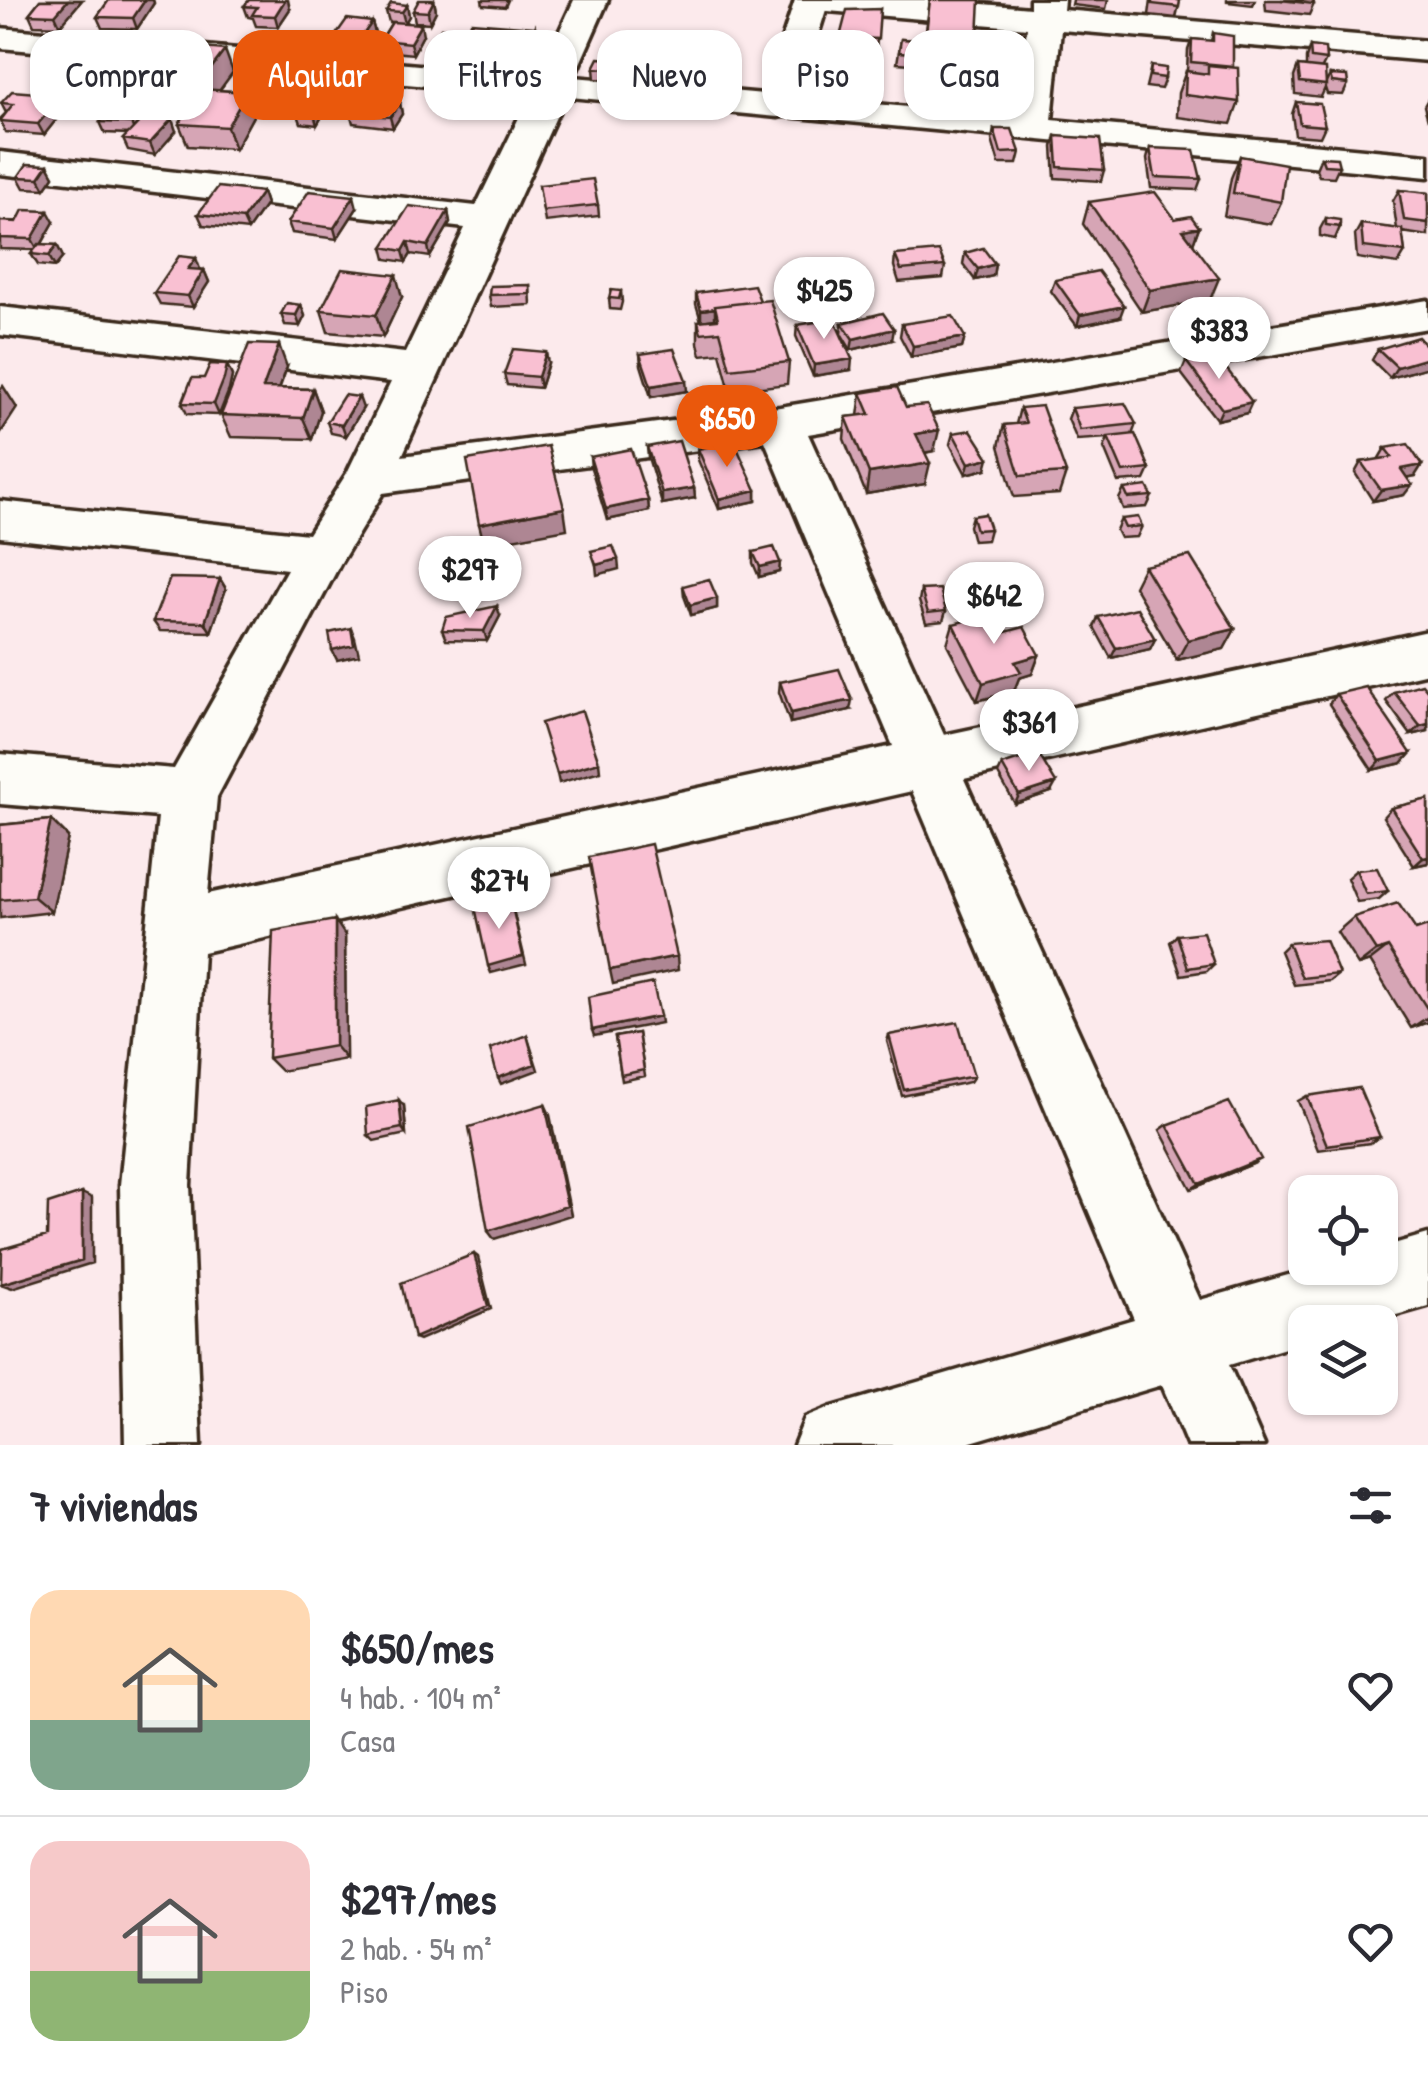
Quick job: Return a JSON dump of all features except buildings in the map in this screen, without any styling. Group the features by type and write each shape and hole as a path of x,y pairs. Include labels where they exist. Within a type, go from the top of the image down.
{"street":[{"path":"577,31 591,0"},
{"path":"804,30 814,0 1046,9 1428,52"},
{"path":"1033,130 1046,9"},
{"path":"0,38 424,75"},
{"path":"577,88 762,105"},
{"path":"884,116 1428,166"},
{"path":"163,1445 155,1186 174,930 189,795 321,554 368,478 536,120"},
{"path":"0,163 490,219"},
{"path":"368,478 780,423 1428,314"},
{"path":"0,321 419,370"},
{"path":"780,423 1226,1445"},
{"path":"0,518 321,554"},
{"path":"174,930 1428,652"},
{"path":"0,779 189,795"},
{"path":"832,1445 1428,1270"}]}
